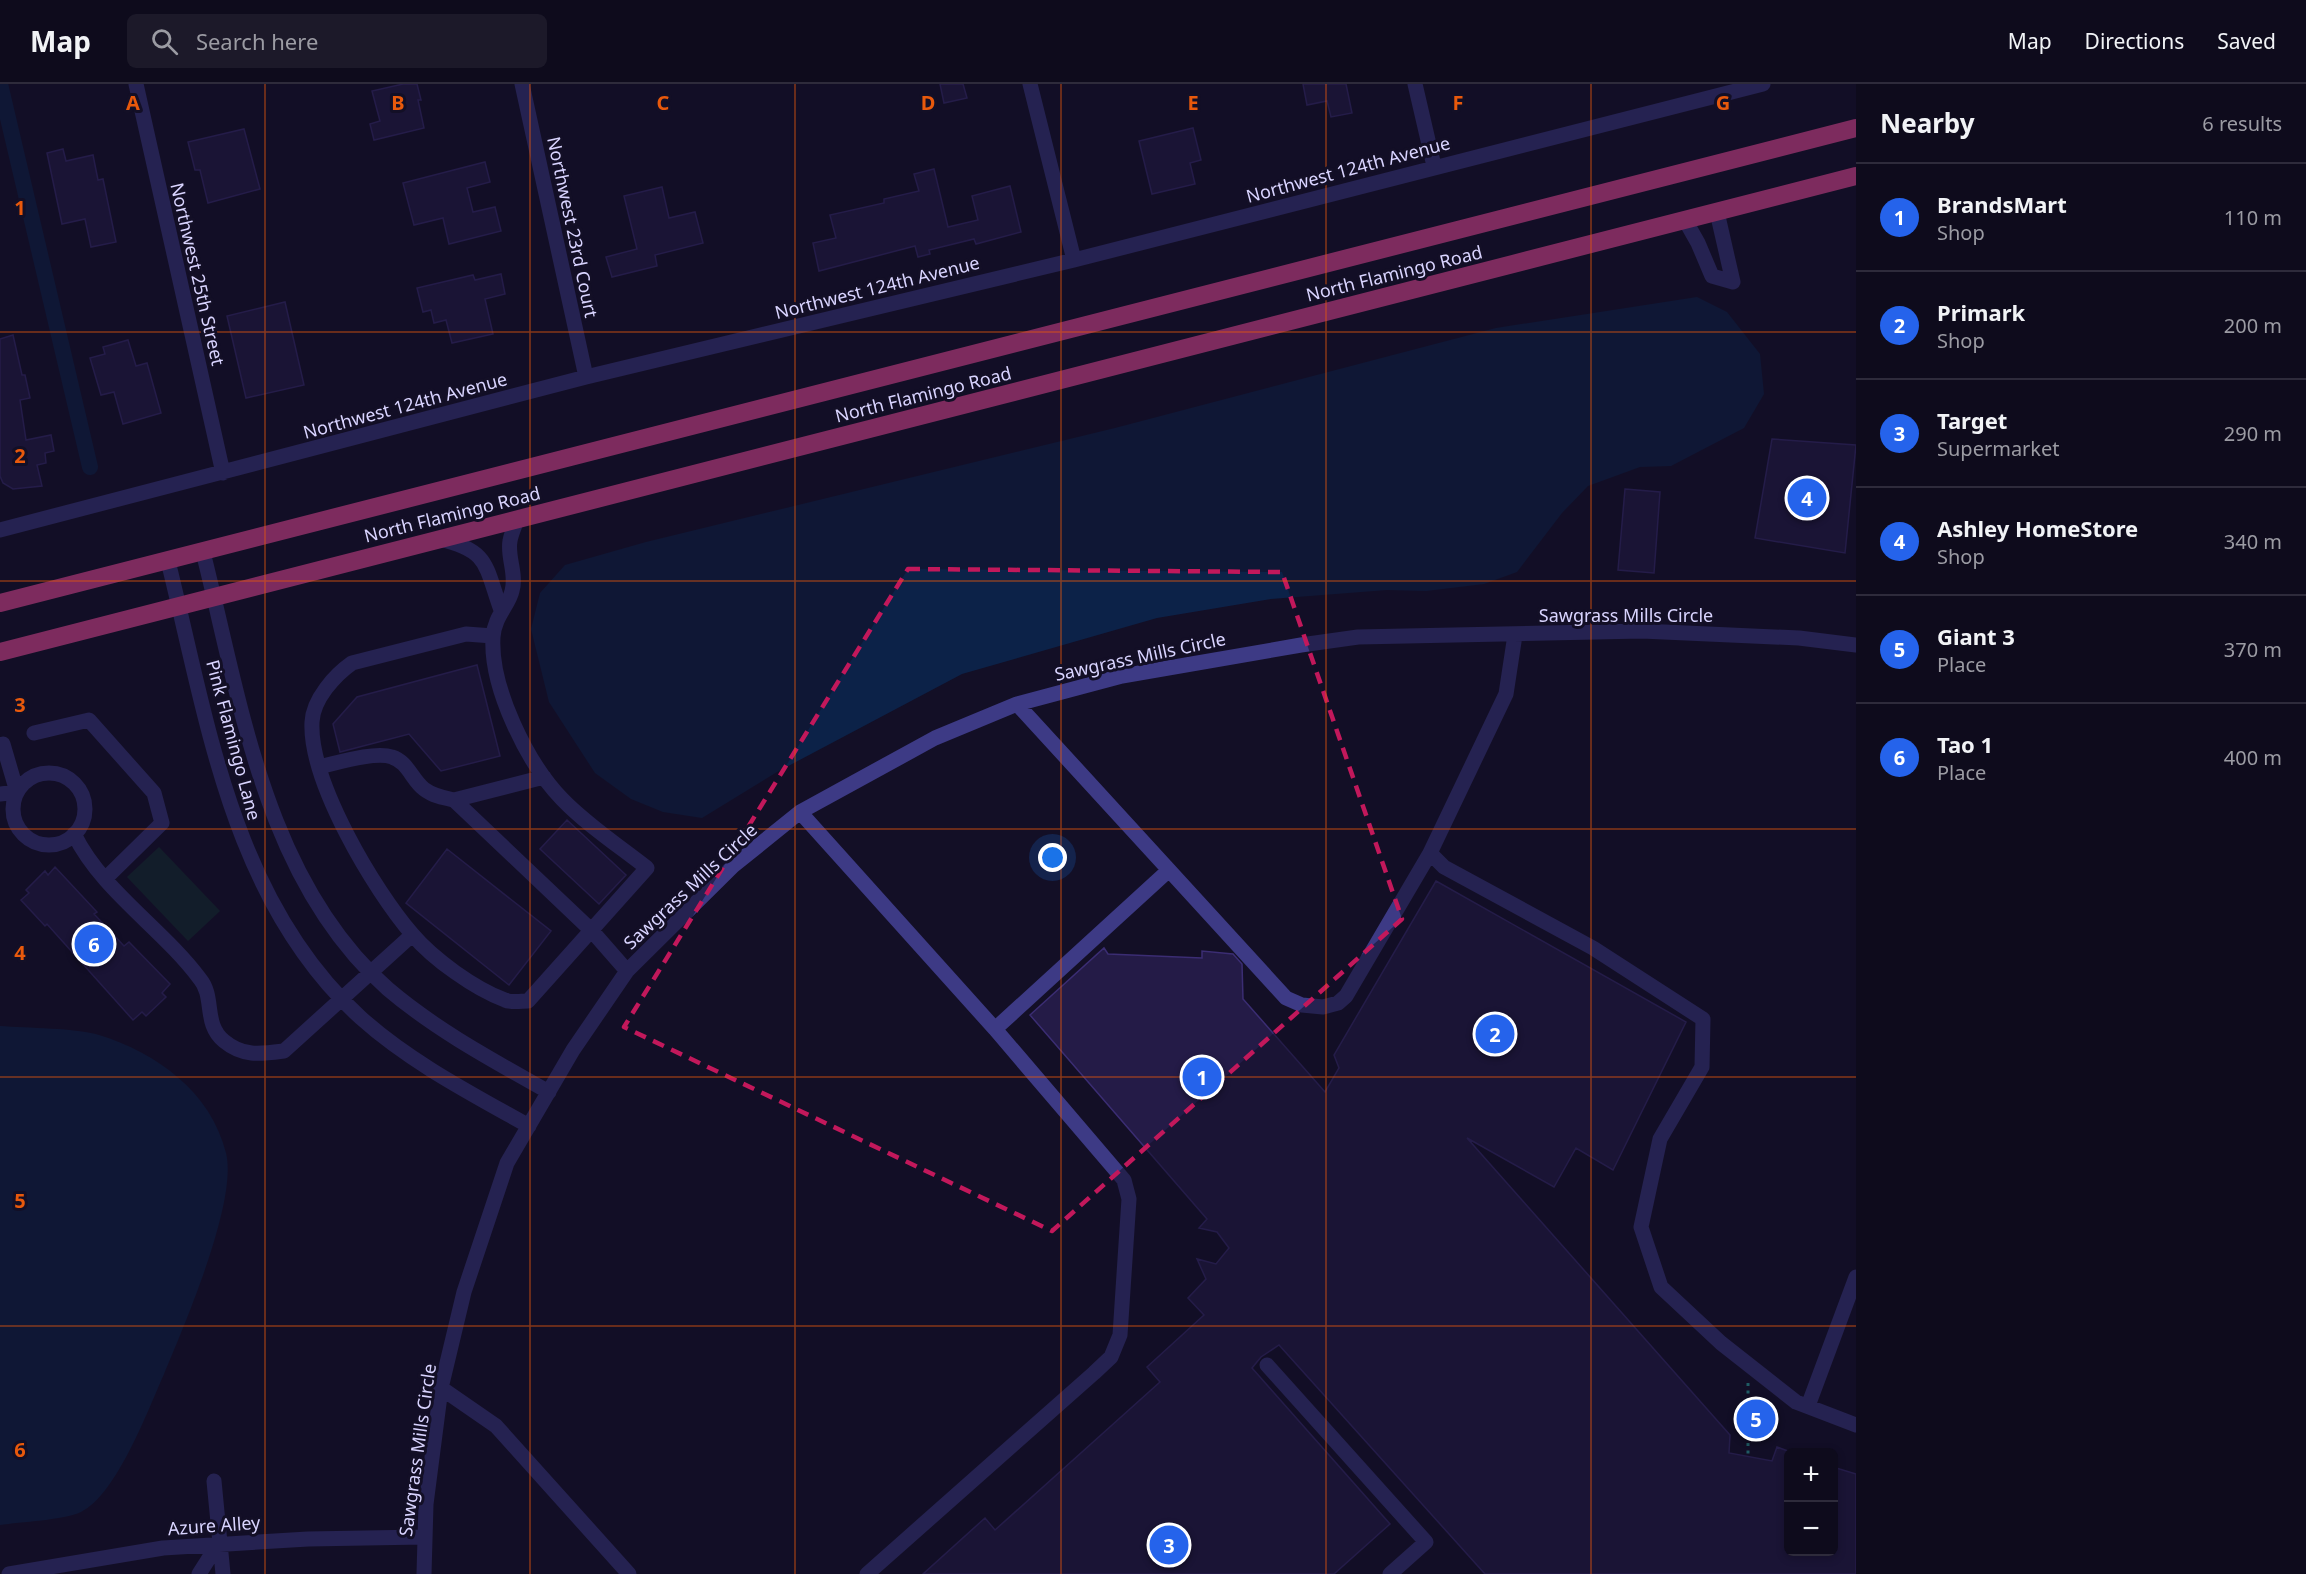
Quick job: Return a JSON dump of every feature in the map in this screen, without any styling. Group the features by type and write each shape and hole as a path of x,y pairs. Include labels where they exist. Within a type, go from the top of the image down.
{"highway":[{"name":"North Flamingo Road","path":"0,603 1856,128"},
{"name":"North Flamingo Road","path":"0,652 1856,176"}],"street":[{"name":"Northwest 25th Street","path":"136,84 223,473"},
{"name":"Northwest 23rd Court","path":"522,84 586,377"},
{"path":"1030,84 1074,260"},
{"path":"1415,84 1434,166"},
{"name":"Northwest 124th Avenue","path":"0,530 586,377 1074,260 1434,166 1763,84"},
{"path":"1685,220 1712,276 1733,282 1717,212"},
{"path":"493,636 466,634 352,663 342,670 318,701 312,721 319,767 348,836 376,884 412,934 429,951 477,986 507,1001 528,1001 647,868 562,799 544,777 523,741 497,681 493,636 501,610 512,593 514,568 509,543 517,519"},
{"path":"440,539 463,544 481,556 501,610"},
{"name":"Pink Flamingo Lane","path":"203,552 256,760 279,830 293,862 327,916 371,972 411,1007 480,1053 549,1092"},
{"name":"Pink Flamingo Lane","path":"168,561 223,786 238,831 259,879 276,910 318,972 342,999 388,1040 450,1081 529,1126"},
{"name":"Sawgrass Mills Circle","path":"424,1574 423,1537 441,1388 464,1292 507,1163 573,1050 627,971 733,866 800,812 935,738 1017,704 1122,676 1301,645 1358,637 1642,631 1799,638 1856,645"},
{"path":"1017,704 1286,998 1302,1005 1323,1007 1338,1003 1346,996 1430,853 1506,694 1515,635"},
{"path":"34,733 89,720 154,793 162,823 106,878"},
{"path":"0,745 3,744 17,792 13,812 15,822 28,838 46,845 66,840 80,826 84,806 77,787 70,780 61,776 41,774 31,778 17,792 0,794"},
{"path":"319,767 382,755 394,757 403,763 423,789 433,795 454,800 544,777"},
{"path":"454,800 592,931 627,971"},
{"path":"800,812 995,1029 1124,1180 1129,1199 1120,1335 1111,1357 867,1574"},
{"path":"74,834 91,862 205,984 211,1024 221,1039 235,1050 256,1055 284,1051 412,934"},
{"path":"1430,853 1444,867 1593,948 1703,1019 1702,1067 1660,1139 1641,1227 1660,1287 1721,1343 1796,1402 1856,1425"},
{"path":"995,1029 1169,870"},
{"path":"1808,1406 1856,1277"},
{"path":"1267,1365 1426,1542 1390,1574"},
{"path":"441,1388 496,1426 629,1574"},
{"path":"214,1481 218,1544 223,1574"},
{"name":"Azure Alley","path":"9,1574 163,1548 423,1537"},
{"path":"199,1574 218,1544"}],"path":[{"path":"1748,1364 1748,1456"}],"highlighted area":[{"path":"908,569 1282,572 1402,919 1052,1231 624,1027"}],"green space":[{"path":"159,847 220,911 188,941 127,877"}],"water":[{"path":"1697,297 1727,312 1760,354 1764,394 1744,428 1671,466 1640,467 1588,486 1562,513 1517,572 1484,584 1426,591 1387,590 1271,599 1157,618 962,674 777,772 702,818 663,812 631,799 595,773 549,702 531,629 540,593 565,565 646,542 1115,428 1496,328"},
{"path":"0,1026 65,1030 99,1035 141,1052 161,1064 195,1094 208,1111 219,1131 226,1153 228,1174 217,1231 196,1296 149,1408 119,1470 107,1488 81,1512 53,1519 0,1525"}],"building":[{"path":"403,84 417,84 424,128 374,140 370,124 380,121 372,91"},
{"path":"940,84 963,84 967,98 944,103"},
{"path":"1303,84 1346,84 1352,113 1331,117 1327,101 1307,105"},
{"path":"1193,128 1201,160 1190,163 1195,184 1152,194 1139,141"},
{"path":"244,129 260,189 208,203 200,170 195,170 188,142"},
{"path":"63,149 66,161 93,155 98,180 103,179 116,242 91,247 85,219 62,224 47,153"},
{"path":"485,162 490,182 467,188 473,212 495,207 501,231 449,244 443,218 414,225 403,183"},
{"path":"934,169 948,227 978,220 972,196 1010,186 1021,232 976,244 974,239 929,250 930,254 918,257 915,246 819,271 813,243 836,238 830,215 884,203 884,199 919,191 914,174"},
{"path":"662,187 669,218 695,212 703,243 655,255 657,266 612,277 606,257 637,249 624,196"},
{"path":"501,274 505,294 485,299 493,334 452,343 446,320 434,323 431,310 423,312 417,288 473,275 475,280"},
{"path":"285,302 304,385 246,398 227,316"},
{"path":"13,335 30,398 20,400 26,440 51,435 54,451 45,453 46,463 37,465 42,486 13,489 3,483 0,476 0,339"},
{"path":"128,340 136,366 147,363 161,413 123,424 114,392 101,395 90,358 105,354 103,347"},
{"path":"1772,439 1856,445 1845,553 1755,538"},
{"path":"1625,489 1660,492 1654,573 1618,570"},
{"path":"477,665 500,756 441,771 409,734 340,752 333,724 357,697"},
{"path":"567,820 626,875 599,904 540,849"},
{"path":"447,849 551,931 509,985 406,903"},
{"path":"55,867 97,912 94,914 124,946 129,942 170,984 162,993 166,997 146,1016 142,1012 133,1020 47,924 45,926 21,900 29,893 26,890 45,871 48,875"},
{"path":"1436,881 1686,1022 1613,1170 1576,1148 1554,1187 1467,1138 1730,1435 1729,1453 1772,1461 1777,1447 1784,1450 1784,1556 1838,1556 1838,1469 1856,1474 1856,1574 1485,1574 1279,1345 1261,1357 1252,1368 1390,1524 1334,1574 923,1574 985,1518 995,1530 1160,1382 1147,1367 1204,1315 1188,1298 1206,1279 1197,1259 1216,1264 1229,1248 1217,1232 1199,1228 1207,1219 1030,1015 1104,948 1108,954 1202,958 1202,951 1233,954 1242,964 1243,999 1325,1092 1339,1068 1334,1055"}],"waterway":[{"path":"0,84 90,467"}],"place":[{"name":"Ashley HomeStore","path":"1807,498"},
{"name":"Tao 1","path":"94,944"},
{"name":"Primark","path":"1495,1034"},
{"name":"BrandsMart","path":"1202,1077"},
{"name":"Giant 3","path":"1756,1419"},
{"name":"Target","path":"1169,1545"}]}
